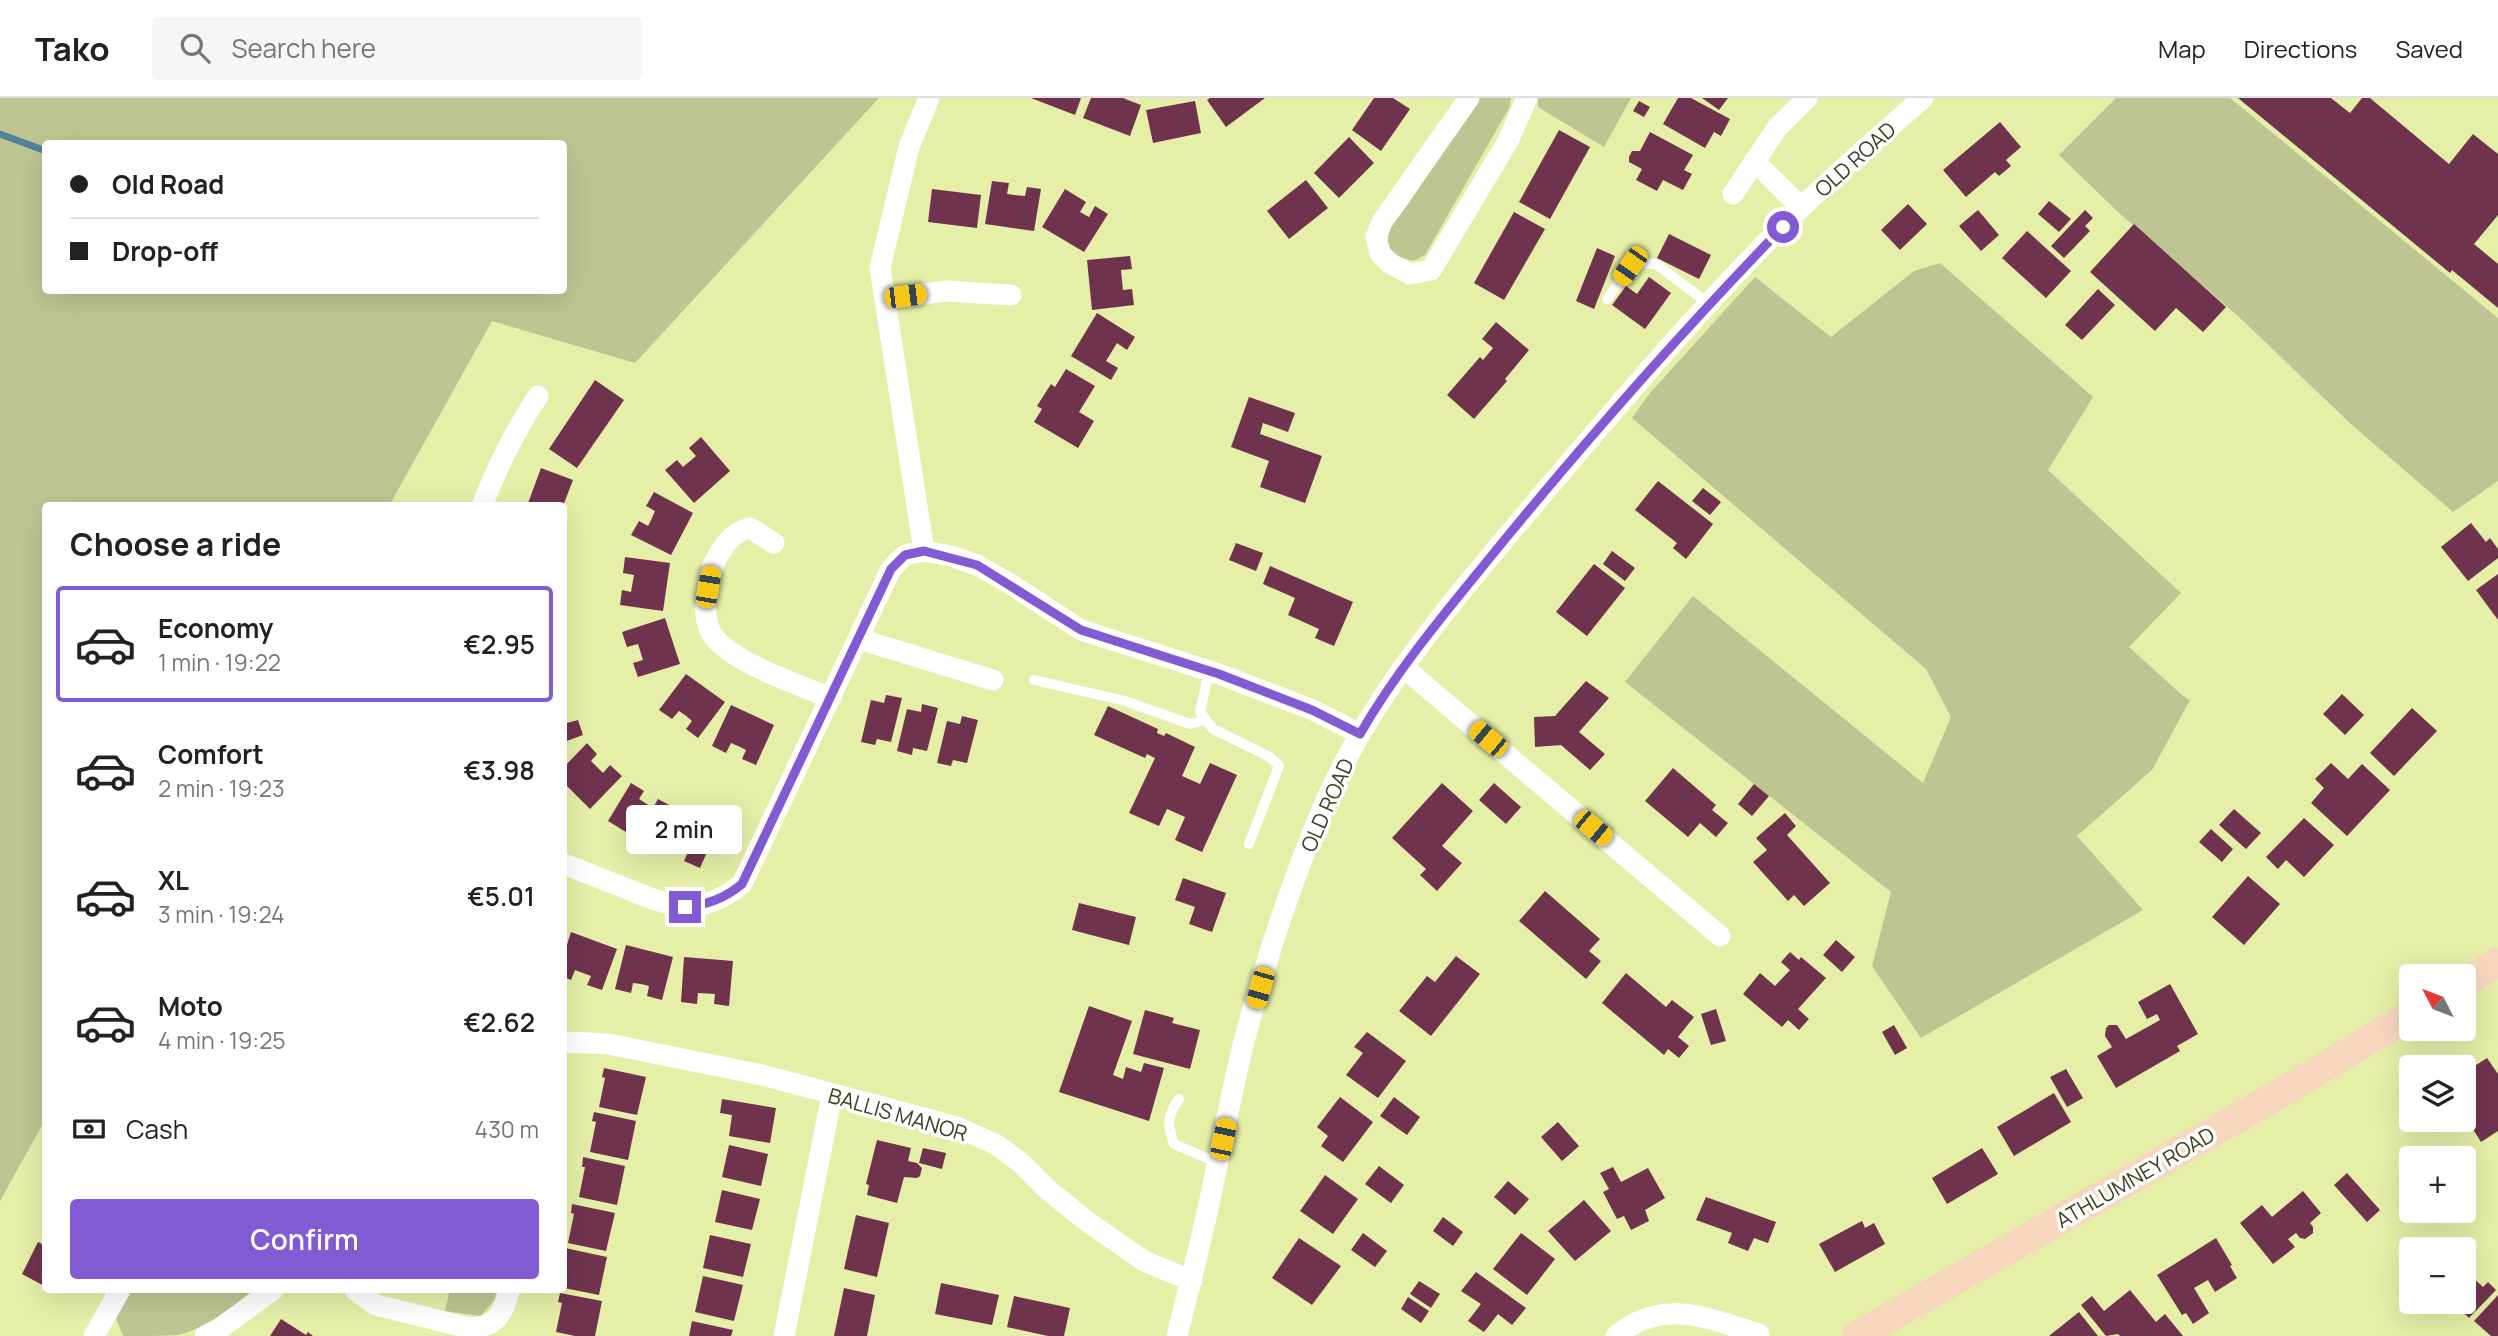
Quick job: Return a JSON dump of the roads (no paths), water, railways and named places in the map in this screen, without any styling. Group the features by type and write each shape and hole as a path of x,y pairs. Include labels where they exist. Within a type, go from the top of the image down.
{"main road":[{"path":"2476,976 2498,962"},
{"name":"ATHLUMNEY ROAD","path":"1857,1336 2286,1090 2399,1022"}],"street":[{"path":"924,551 880,268 909,147 929,98"},
{"path":"1469,98 1382,222 1376,237 1380,253 1389,263 1410,274 1431,270 1508,141 1527,98"},
{"path":"1733,194 1777,128 1807,98"},
{"name":"OLD ROAD","path":"1177,1336 1192,1281 1245,1040 1289,896 1325,803 1382,695 1450,606 1525,516 1618,405 1709,304 1801,207 1923,98"},
{"path":"1754,161 1801,207"},
{"path":"885,299 946,291 1011,295"},
{"path":"484,502 506,449 538,396"},
{"path":"774,542 750,528 740,530 729,540 711,571 705,603 706,621 713,636 747,662 831,698"},
{"path":"567,865 666,905 685,907 707,904 727,896 742,884 891,569 905,555 924,551 977,565 1081,630 1209,671 1312,710 1360,734"},
{"path":"859,639 993,680"},
{"path":"1403,667 1720,936"},
{"name":"BALLIS MANOR","path":"567,1042 609,1044 762,1075 957,1127 997,1145 1088,1222 1144,1261 1192,1281"},
{"path":"784,1336 832,1095"},
{"path":"94,1336 118,1293"},
{"path":"205,1336 229,1323 269,1293"},
{"path":"359,1293 376,1305 469,1328 484,1327 495,1320 503,1311 508,1293"},
{"path":"1618,1335 1636,1322 1656,1314 1676,1313 1696,1315 1759,1334"}],"lane":[{"path":"1607,299 1630,266 1641,263 1656,264 1709,304"},
{"path":"1209,671 1200,712 1205,720 1213,729 1270,757 1279,765 1249,844"},
{"path":"1034,680 1125,701 1190,724 1205,720"},
{"path":"1179,1099 1172,1110 1168,1126 1174,1144 1218,1163"}],"waterway":[{"path":"0,134 42,150"}]}
